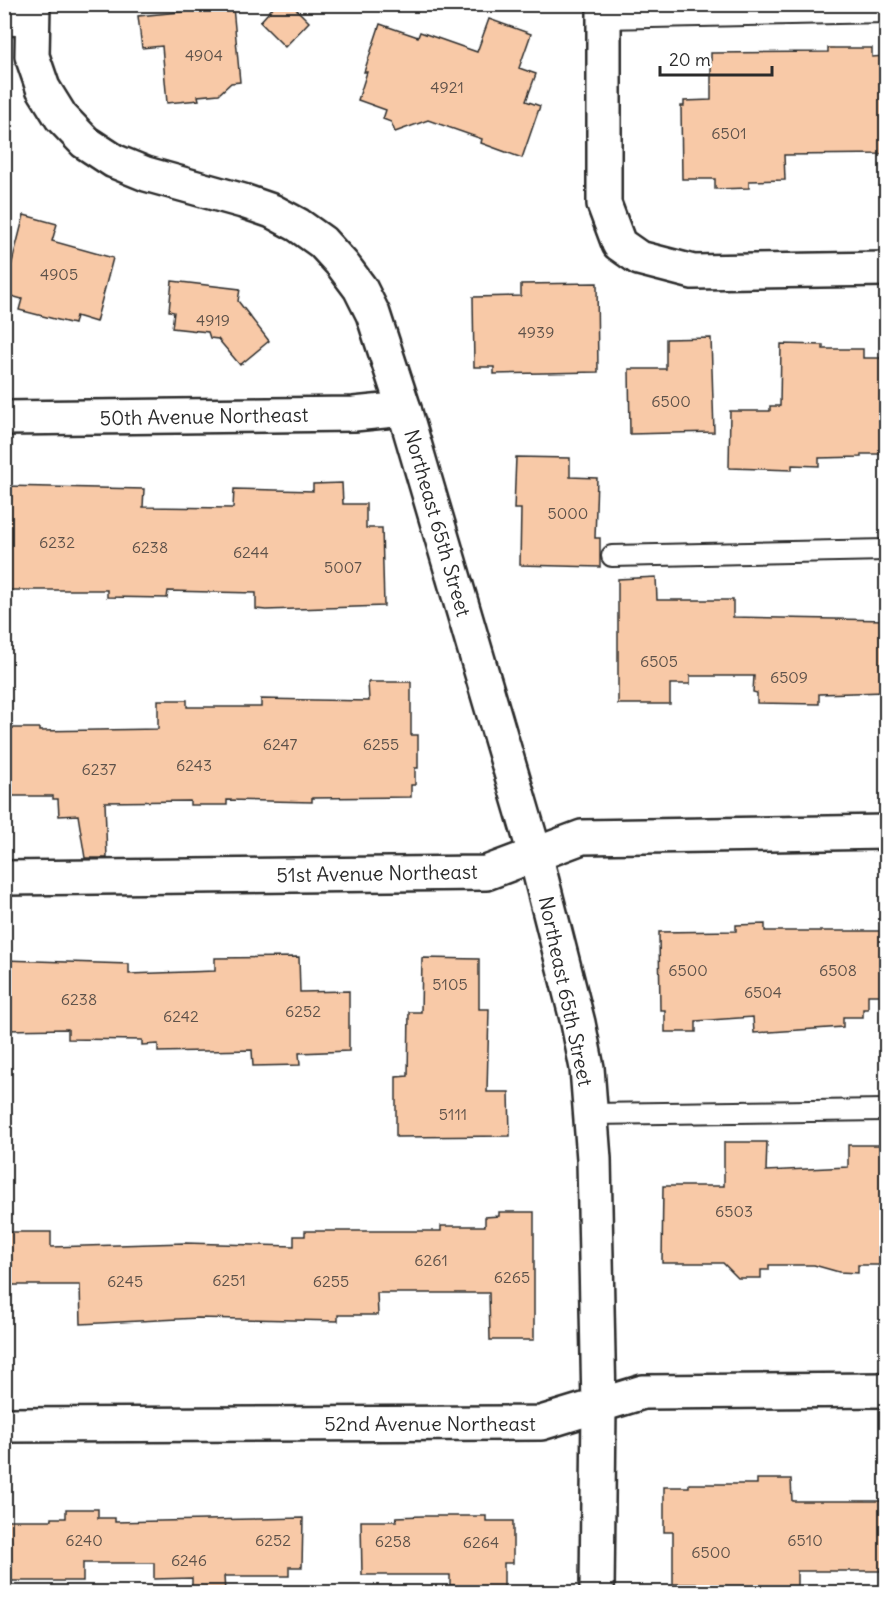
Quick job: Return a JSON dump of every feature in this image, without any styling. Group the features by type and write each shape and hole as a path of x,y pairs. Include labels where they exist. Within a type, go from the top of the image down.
{"street":[{"path":"603,11 603,204 619,244 639,258 693,272 886,269"},
{"name":"Northeast 65th Street","path":"23,14 32,56 43,88 61,117 85,142 114,161 146,174 272,211 306,230 322,242 342,264 360,288 373,314 404,409 535,854 578,1023 586,1068 592,1114 599,1406 597,1593"},
{"name":"50th Avenue Northeast","path":"4,418 354,414 404,409"},
{"name":"51st Avenue Northeast","path":"4,878 486,873 582,837 886,832"},
{"name":"52nd Avenue Northeast","path":"4,1425 541,1423 643,1392 886,1390"}],"lane":[{"path":"603,11 886,12"},
{"path":"612,556 886,550"},
{"path":"592,1114 886,1110"}],"building":[{"path":"276,4 291,4 309,22 285,47 260,22"},
{"path":"233,7 240,82 231,83 219,94 198,96 199,100 167,103 162,46 142,48 138,16"},
{"path":"489,19 531,34 519,68 536,74 526,101 540,106 522,158 481,143 482,139 428,120 395,132 391,122 383,119 386,110 358,100 367,72 364,72 380,24 418,37 420,32 477,52"},
{"path":"828,48 872,48 872,57 886,56 886,154 784,155 785,180 749,181 749,188 715,189 715,179 682,179 681,106 684,106 684,101 711,100 711,53 828,52"},
{"path":"24,215 57,224 52,241 113,258 96,322 76,316 74,324 19,310 22,299 4,294"},
{"path":"172,281 240,289 238,301 269,341 240,365 218,339 210,338 208,332 172,328 174,312 169,311"},
{"path":"597,283 598,372 494,374 494,367 474,367 473,297 521,296 521,284"},
{"path":"711,338 714,432 630,434 629,369 666,369 666,339"},
{"path":"781,344 823,345 823,349 863,349 863,358 886,358 886,454 819,458 819,466 792,465 792,470 729,468 730,411 770,411 770,406 780,406"},
{"path":"516,457 570,458 570,477 597,478 595,538 600,538 600,567 520,565 521,509 514,509"},
{"path":"342,483 343,504 366,504 366,528 382,528 384,606 266,610 256,609 256,593 168,591 167,598 107,597 107,590 4,590 4,486 144,489 143,507 233,508 234,489 313,491 313,484"},
{"path":"656,577 657,600 733,600 733,617 886,620 886,692 819,694 819,704 757,703 757,693 753,692 754,676 690,676 690,684 670,684 670,704 618,704 618,579"},
{"path":"368,682 411,682 411,735 418,735 418,768 415,768 415,785 411,785 411,797 312,798 312,802 227,800 227,805 190,805 190,801 105,802 107,858 85,858 78,815 59,816 58,799 53,799 53,796 4,796 4,728 39,728 39,731 158,729 158,700 187,700 187,707 261,707 261,699 369,701"},
{"path":"765,924 765,931 886,931 886,995 868,995 868,1009 863,1009 863,1017 843,1017 843,1027 754,1033 753,1017 696,1021 696,1032 665,1032 665,1010 660,1010 659,932 736,931 736,925"},
{"path":"299,957 300,992 349,991 349,1051 299,1053 300,1065 253,1066 252,1050 158,1052 158,1044 142,1045 142,1040 68,1039 68,1029 4,1030 4,960 129,964 129,974 215,971 215,958"},
{"path":"422,958 479,959 479,1009 489,1009 487,1092 509,1092 510,1136 396,1137 396,1077 408,1076 409,1012 421,1012"},
{"path":"724,1142 767,1142 766,1171 848,1167 848,1145 886,1145 886,1265 858,1265 858,1273 839,1272 814,1265 769,1265 769,1270 761,1270 761,1278 738,1278 723,1263 662,1263 663,1186 724,1186"},
{"path":"499,1212 534,1212 534,1340 490,1340 489,1293 377,1293 378,1315 338,1315 338,1321 198,1318 81,1324 80,1285 4,1285 4,1232 51,1232 51,1247 185,1243 294,1246 294,1236 305,1236 305,1231 441,1231 441,1226 485,1226 485,1217 499,1216"},
{"path":"757,1479 791,1479 792,1501 886,1501 886,1571 797,1571 797,1590 699,1588 699,1584 673,1584 673,1532 664,1532 664,1487 689,1487 689,1484 757,1484"},
{"path":"66,1509 98,1509 98,1518 115,1518 115,1522 303,1518 302,1567 289,1567 289,1576 224,1576 225,1593 192,1593 192,1578 154,1579 154,1563 83,1563 83,1581 4,1581 4,1520 66,1518"},
{"path":"486,1516 486,1521 513,1521 513,1563 504,1563 504,1593 454,1593 454,1585 450,1585 450,1575 362,1575 361,1521 397,1521 396,1517"}]}
